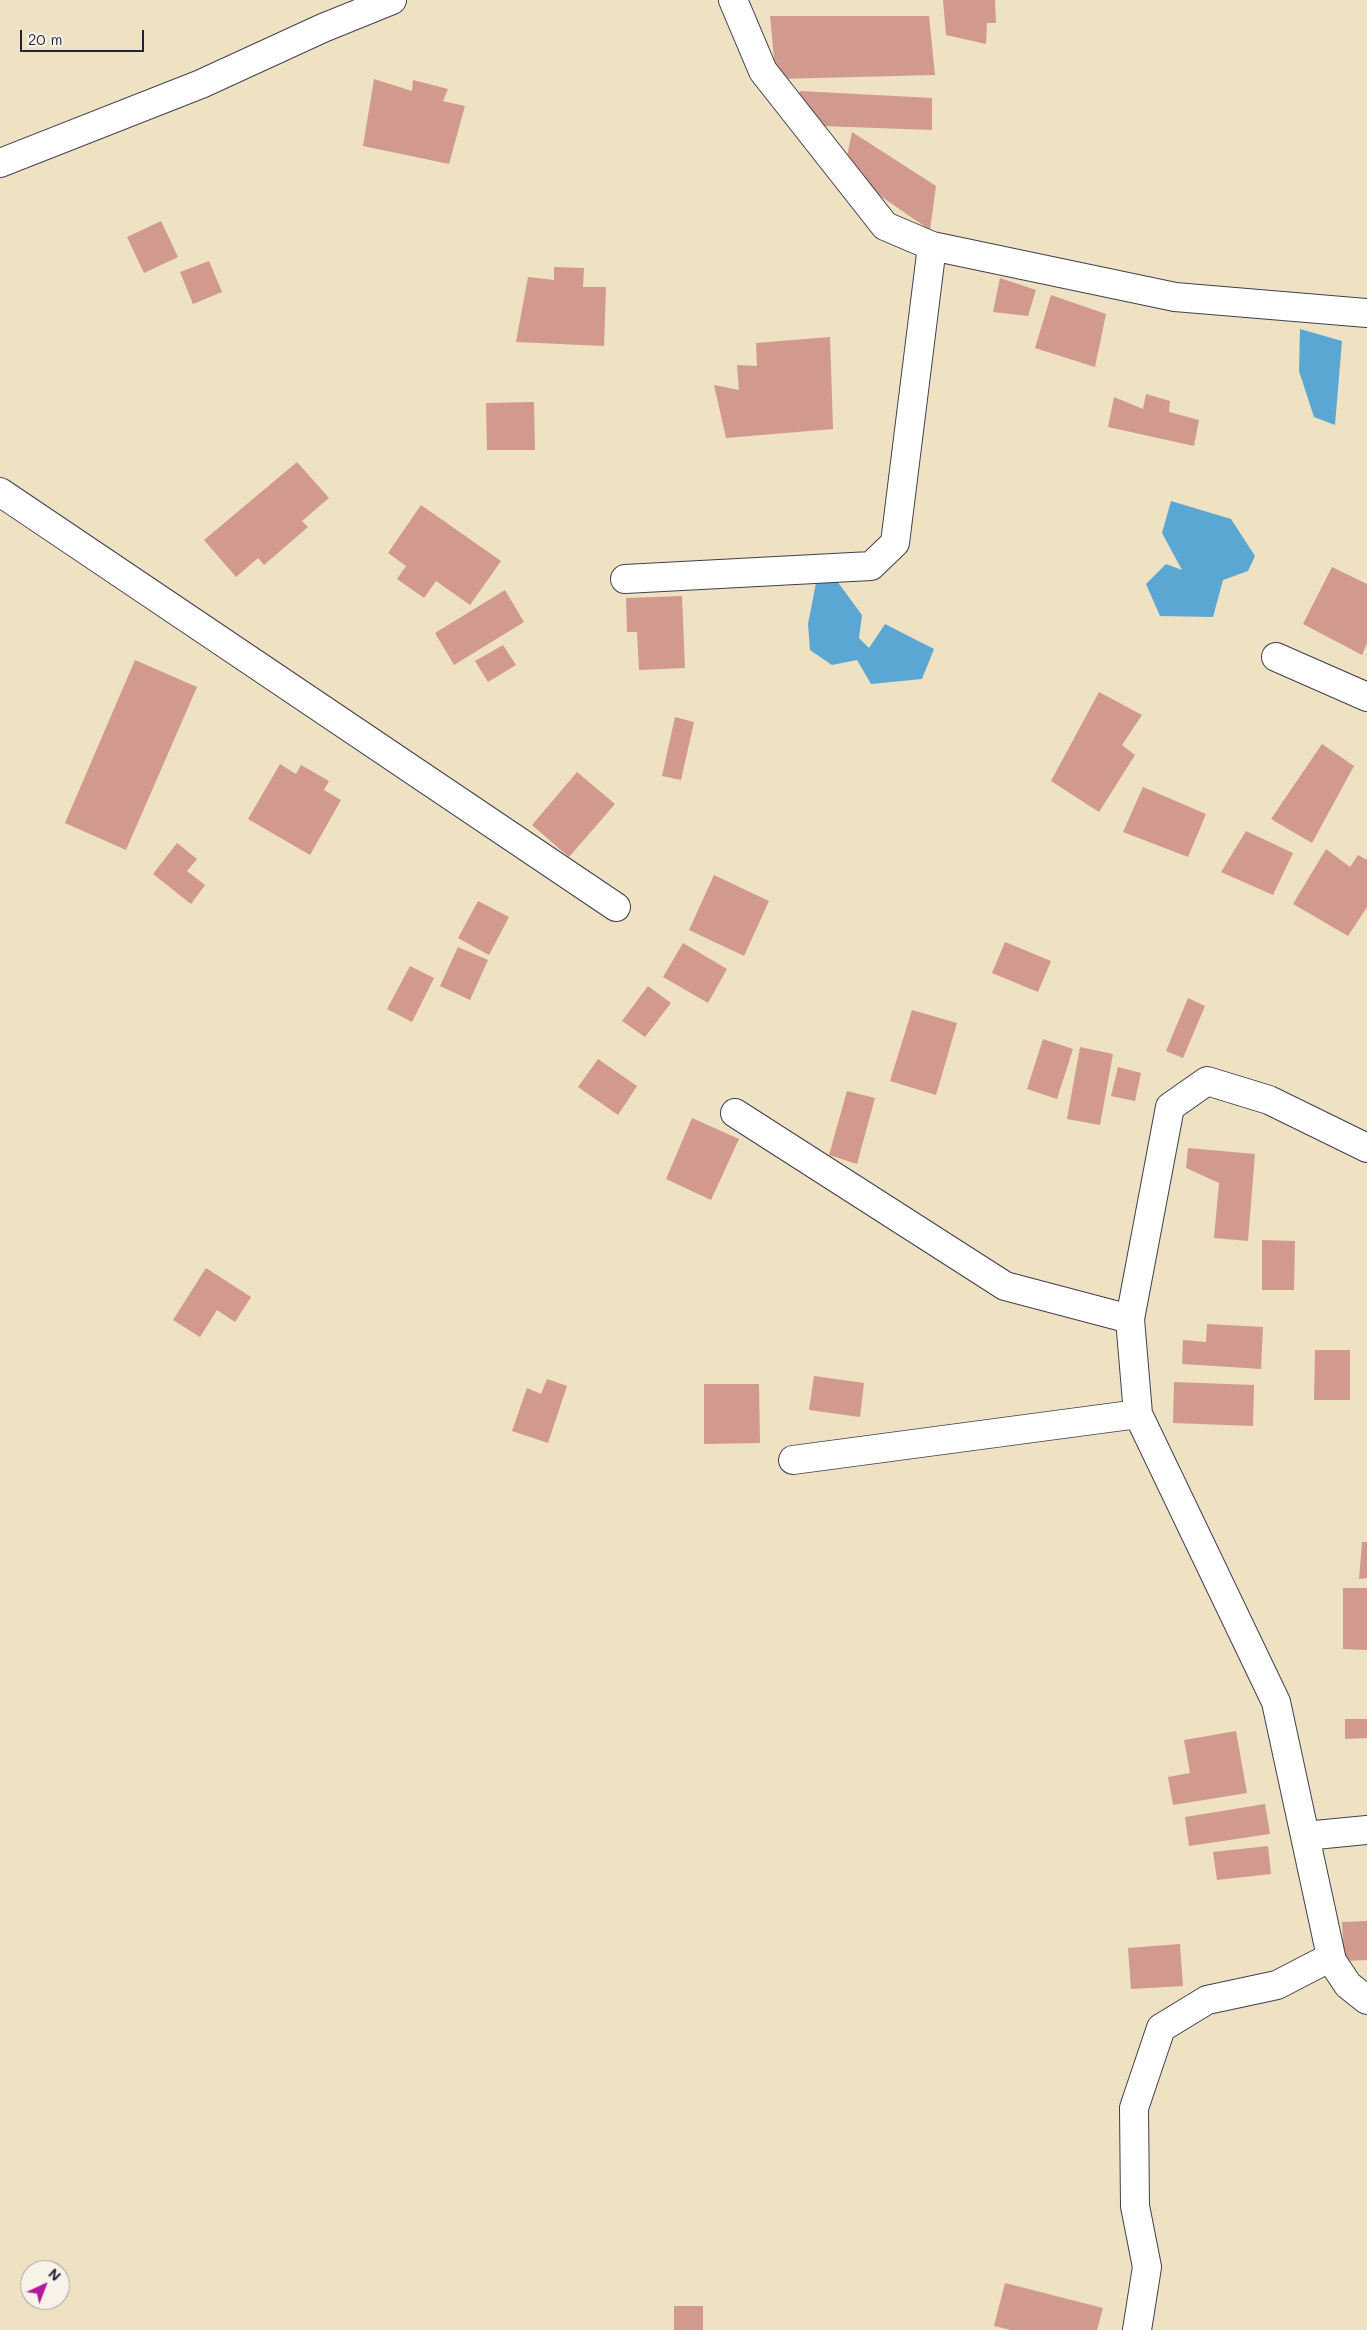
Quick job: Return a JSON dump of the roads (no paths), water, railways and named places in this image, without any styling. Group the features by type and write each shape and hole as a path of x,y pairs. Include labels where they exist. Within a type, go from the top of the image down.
{"street":[{"path":"0,163 201,84 323,28 392,0"},
{"path":"733,0 762,71 885,226 932,246 1174,297 1367,313"},
{"path":"625,579 871,566 895,543 932,246"},
{"path":"0,492 616,907"},
{"path":"1276,657 1367,697"},
{"path":"1367,1148 1269,1100 1208,1081 1170,1107 1130,1319 1138,1414 1276,1702 1331,1956 1348,1985 1367,2000"},
{"path":"735,1113 1005,1286 1130,1319"},
{"path":"793,1460 1138,1414"},
{"path":"1305,1836 1367,1830"},
{"path":"1137,2330 1146,2267 1135,2206 1134,2108 1161,2028 1207,2000 1278,1985 1331,1956"}],"water":[{"path":"1300,329 1342,341 1335,425 1314,417 1299,371"},
{"path":"1171,501 1231,519 1255,556 1248,571 1223,580 1213,617 1160,616 1146,584 1166,564 1182,570 1162,533"},
{"path":"831,573 862,615 859,638 869,648 885,624 934,649 922,679 871,684 857,660 832,665 810,650 808,624 816,583"}]}
